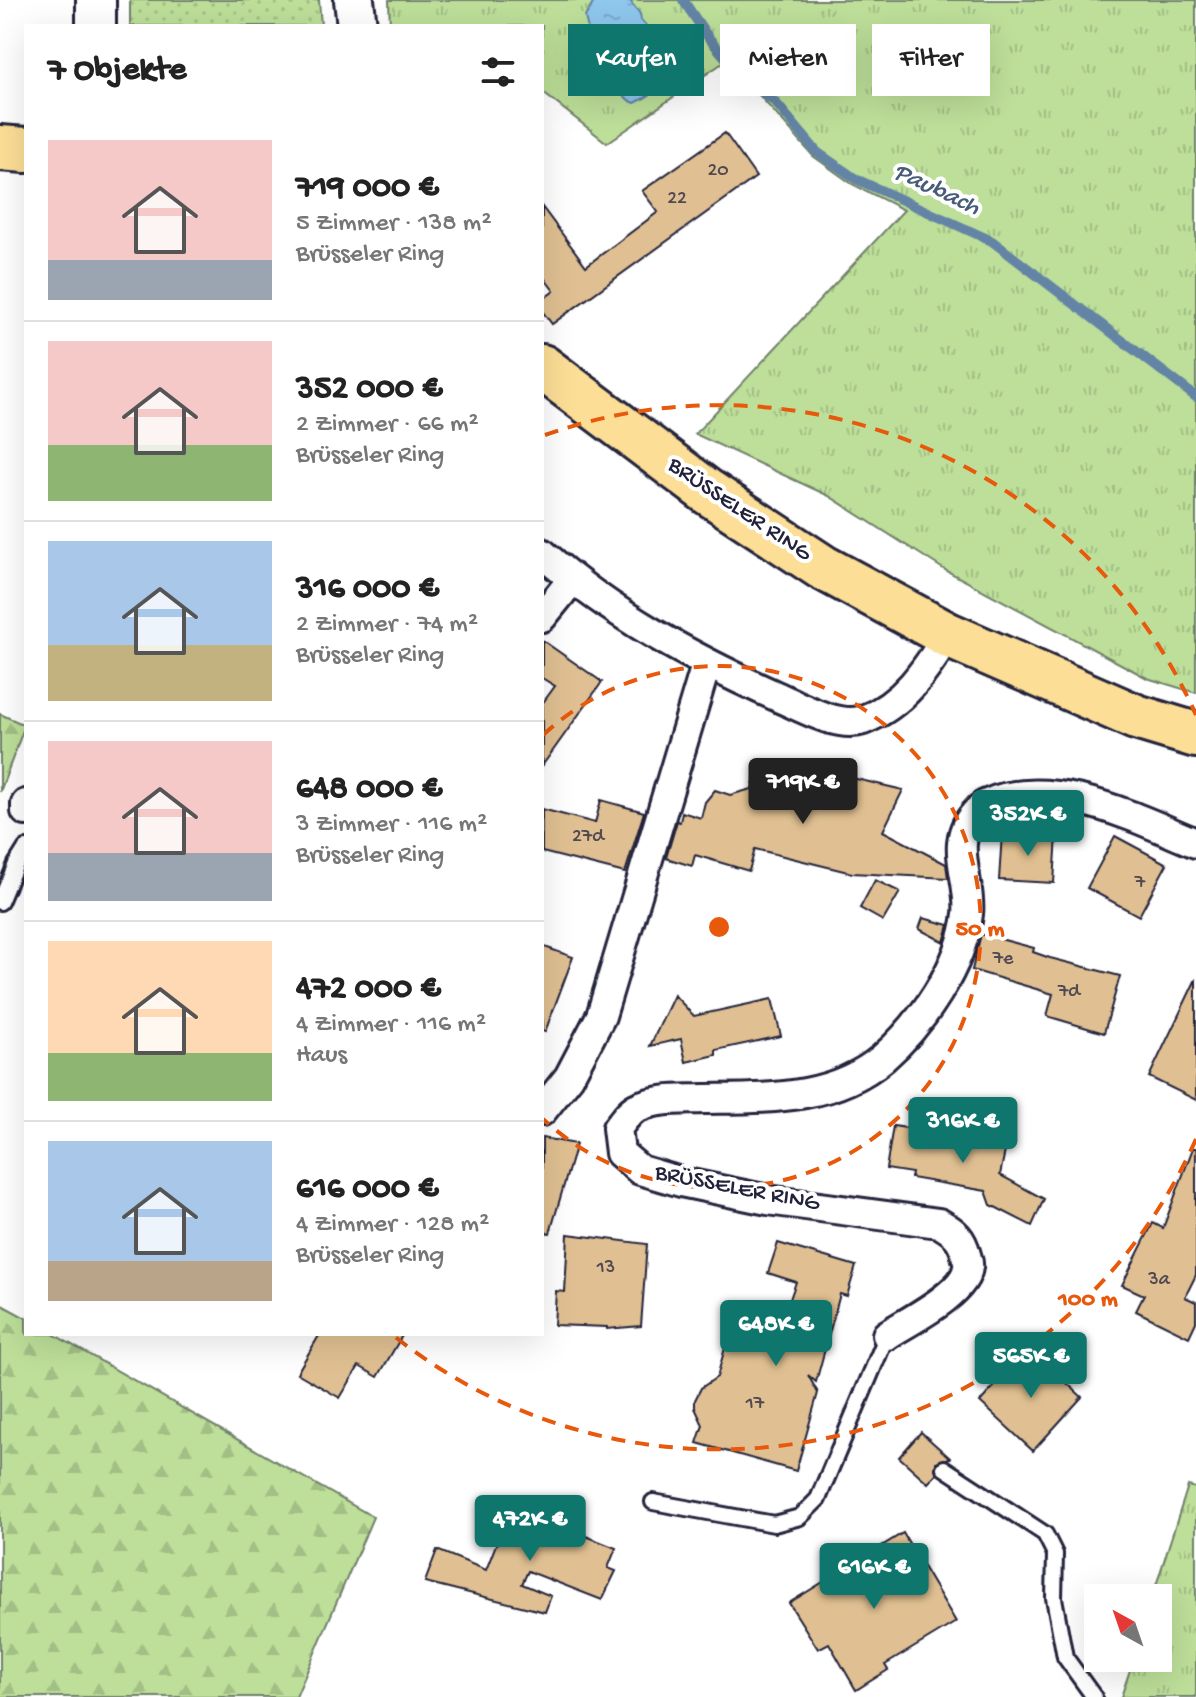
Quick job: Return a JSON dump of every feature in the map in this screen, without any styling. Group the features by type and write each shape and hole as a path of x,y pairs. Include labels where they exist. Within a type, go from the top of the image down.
{"main road":[{"path":"0,148 24,150"},
{"name":"BRÜSSELER RING","path":"544,369 708,492 822,567 948,635 1136,717 1196,735"}],"street":[{"path":"96,0 96,24"},
{"path":"354,0 357,24"},
{"path":"544,555 572,580 658,638 706,665 826,718 860,721 891,705 922,676 948,635"},
{"path":"544,615 572,580"},
{"path":"544,1108 569,1077 601,1016 706,665"},
{"name":"BRÜSSELER RING","path":"887,1335 947,1297 960,1284 968,1268 963,1242 955,1231 939,1223 768,1200 640,1170 620,1153 617,1128 635,1108 662,1100 780,1098 834,1088 882,1059 920,1020 952,970 968,914 961,852 965,825 984,805 1016,794 1076,798 1196,843"}],"lane":[{"path":"0,902 24,851"},
{"path":"653,1502 774,1524 800,1517 818,1499 887,1335"},
{"path":"944,1468 1045,1534 1055,1554 1054,1598 1065,1657 1094,1697"}],"green space":[{"path":"130,0 319,0 321,24 130,24"},
{"path":"389,0 1196,0 1196,693 1147,678 945,570 829,496 695,434 904,210 852,184 813,156 760,96 856,96 856,24 720,24 720,65 704,76 704,24 568,24 568,96 675,96 607,143 544,94 544,24 390,24"},
{"path":"0,714 24,725 24,728 0,792"},
{"path":"0,1304 24,1317 24,1336 56,1336 373,1517 296,1697 0,1697"},
{"path":"1188,1486 1196,1488 1196,1697 1121,1697 1129,1672 1172,1672 1172,1584 1156,1584"}],"water":[{"path":"595,0 630,1 645,24 587,24 585,17"},
{"path":"624,96 647,96 635,103"}],"building":[{"path":"725,133 756,177 552,324 544,314 544,298 554,291 544,278 544,210 586,266 658,212 642,191"},
{"path":"544,641 602,682 544,763 544,701 555,686 544,679"},
{"path":"797,765 903,790 883,831 946,864 948,878 852,873 755,849 749,871 695,855 692,866 666,858 682,812 701,818 705,802 715,790 730,795 752,789 758,767 794,775"},
{"path":"601,800 644,812 625,873 544,853 544,810 595,823"},
{"path":"1002,833 1057,835 1054,883 999,880"},
{"path":"1115,836 1167,864 1139,916 1087,888"},
{"path":"875,880 900,892 883,921 860,908"},
{"path":"923,918 949,925 944,942 919,929"},
{"path":"981,934 1034,948 1033,952 1050,958 1120,976 1104,1033 1047,1016 1053,994 972,970"},
{"path":"544,947 573,957 544,1032"},
{"path":"1196,979 1196,1100 1149,1077"},
{"path":"674,995 694,1016 772,999 781,1036 716,1050 716,1055 686,1062 681,1039 650,1046"},
{"path":"970,1118 1002,1124 998,1149 1005,1151 1000,1175 1044,1199 1032,1226 991,1205 986,1191 911,1178 912,1173 886,1169 893,1126 966,1137"},
{"path":"544,1138 576,1144 550,1233 544,1232"},
{"path":"1193,1148 1196,1148 1196,1275 1185,1297 1196,1302 1196,1322 1189,1337 1136,1311 1144,1295 1122,1285 1153,1223 1163,1228"},
{"path":"568,1234 647,1244 641,1326 607,1329 554,1325 556,1291 565,1292"},
{"path":"778,1243 856,1266 847,1296 840,1294 816,1382 808,1375 818,1393 796,1471 697,1443 703,1425 695,1408 695,1400 701,1388 717,1377 728,1337 772,1350 796,1282 768,1273"},
{"path":"319,1336 402,1336 378,1377 359,1366 340,1398 297,1373"},
{"path":"1029,1348 1082,1397 1033,1451 980,1402"},
{"path":"921,1432 950,1458 936,1462 936,1474 928,1483 899,1457"},
{"path":"511,1506 616,1548 608,1568 616,1571 602,1600 528,1571 522,1584 551,1596 545,1612 425,1582 437,1550 486,1570"},
{"path":"903,1533 956,1622 885,1665 888,1670 856,1690 829,1643 818,1649 789,1603"}],"waterway":[{"name":"Paubach","path":"683,0 725,57 775,102 817,152 856,179 992,241 1196,397"}]}
